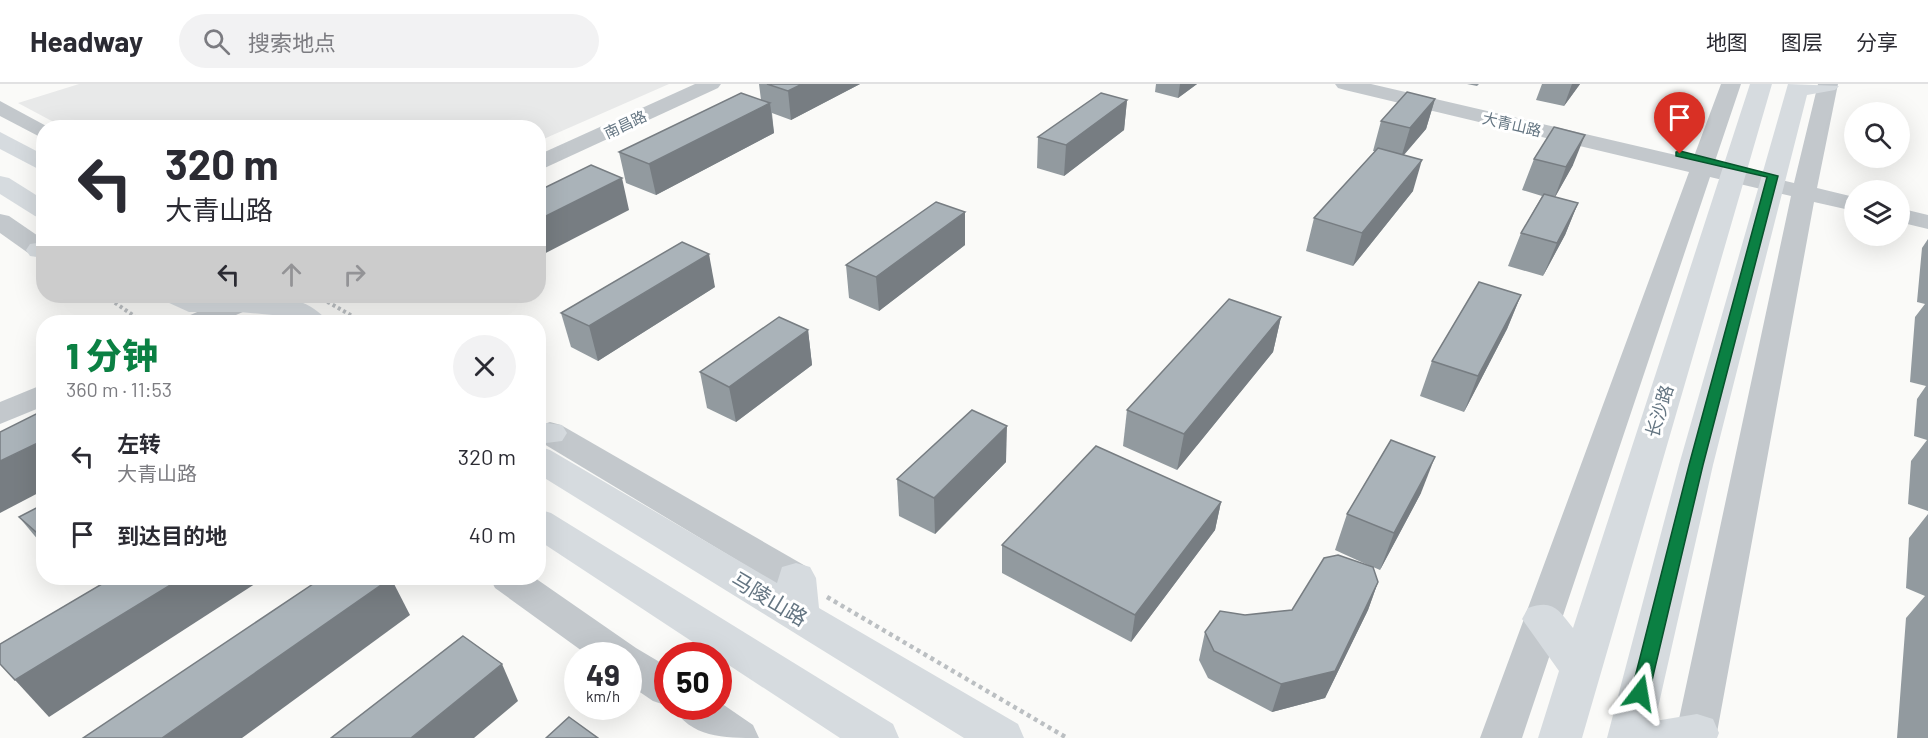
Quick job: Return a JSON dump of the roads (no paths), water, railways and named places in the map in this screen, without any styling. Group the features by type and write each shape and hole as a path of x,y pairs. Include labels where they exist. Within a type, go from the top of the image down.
{"main road":[{"name":"长沙路","path":"1560,738 1717,167 1749,85"},
{"path":"1629,738 1696,465 1771,181 1813,86"},
{"path":"0,139 36,160"},
{"path":"0,183 36,206"},
{"path":"189,303 243,304 290,309 301,315"},
{"name":"马陵山路","path":"546,444 800,616 1002,738"},
{"path":"546,527 877,738"},
{"path":"796,578 800,616"},
{"path":"1542,619 1581,668"}],"street":[{"name":"南昌路","path":"546,160 711,84"},
{"name":"大青山路","path":"1345,84 1717,167"},
{"name":"大青山路","path":"1381,84 1771,181 1844,194"},
{"path":"1680,735 1805,188 1813,86"},
{"path":"0,107 36,128"},
{"path":"1501,738 1542,619 1717,167"},
{"name":"大青山路","path":"1805,188 1844,201"},
{"path":"1910,208 1928,212"},
{"path":"1910,218 1928,222"},
{"path":"0,221 36,246"},
{"path":"216,315 243,304"},
{"path":"0,414 36,398"},
{"path":"546,443 796,578"},
{"path":"518,585 600,642"},
{"path":"713,720 738,738"}]}
